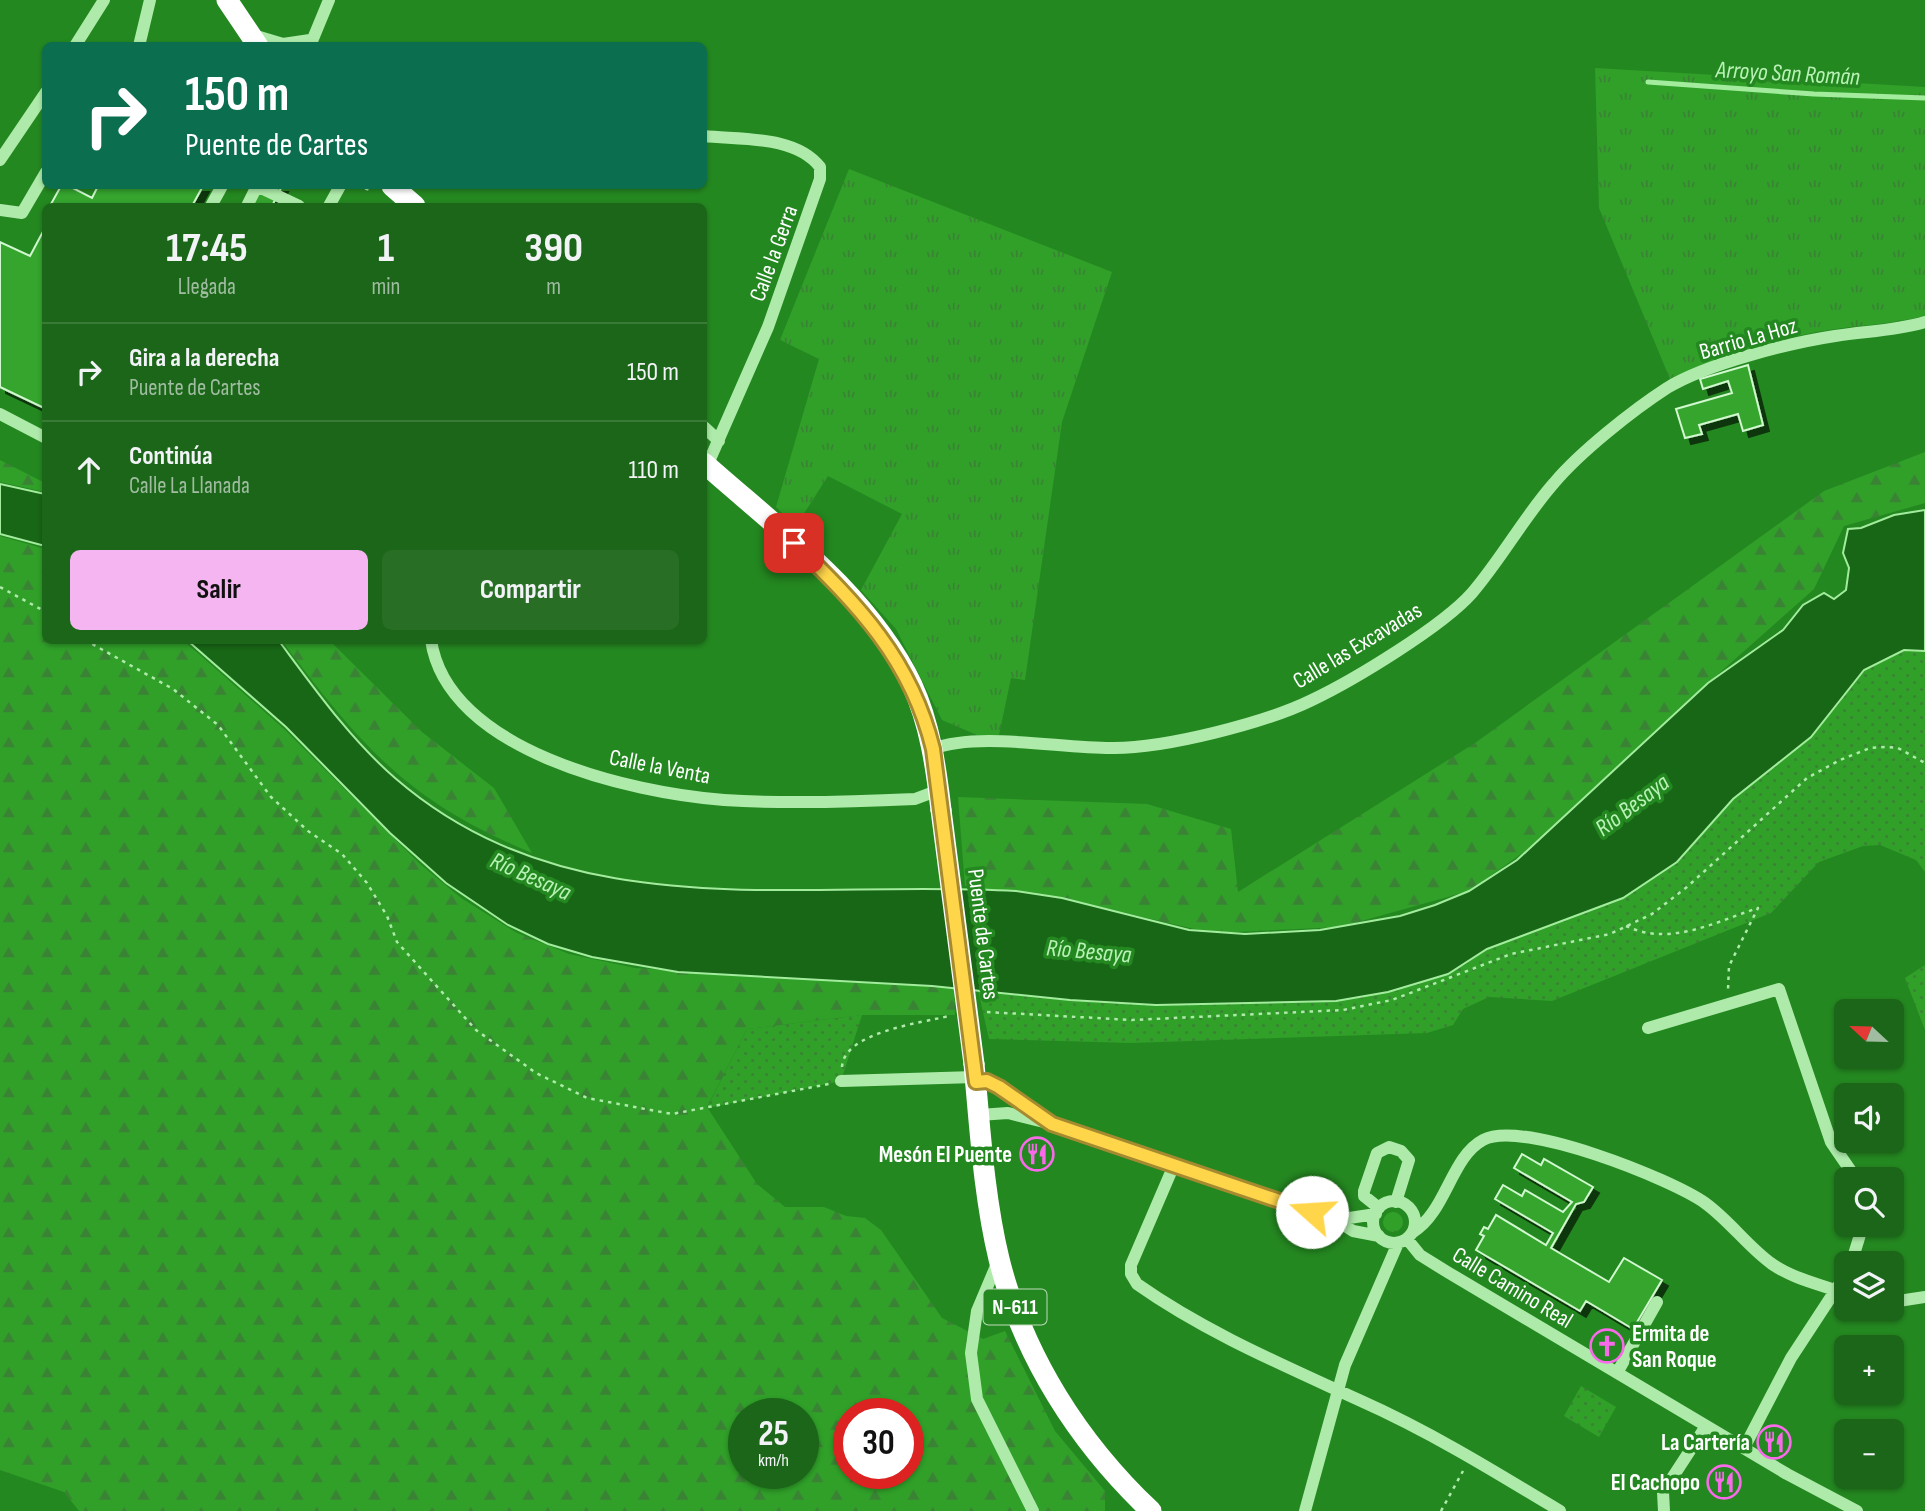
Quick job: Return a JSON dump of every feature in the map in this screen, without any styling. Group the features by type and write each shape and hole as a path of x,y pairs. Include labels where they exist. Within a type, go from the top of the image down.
{"highway":[{"path":"227,0 253,39"},
{"path":"395,189 412,203"},
{"name":"N-611","path":"707,467 794,543 860,610 889,648 911,685 933,749 940,800"},
{"name":"Puente de Cartes","path":"940,800 975,1075"},
{"name":"N-611","path":"975,1075 999,1259 1025,1334 1051,1385 1091,1446 1151,1511"}],"street":[{"path":"78,42 104,0"},
{"path":"140,42 150,0"},
{"path":"310,42 329,0"},
{"path":"253,39 271,42"},
{"path":"0,160 42,98"},
{"name":"Calle la Gerra","path":"707,136 788,146 804,151 820,167 818,193 768,327 719,441 707,462"},
{"path":"0,210 22,213 42,179"},
{"path":"263,189 293,203"},
{"name":"Barrio La Hoz","path":"1601,440 1666,389 1700,373 1810,341 1888,332 1925,322"},
{"path":"0,414 42,436"},
{"path":"707,430 719,441"},
{"name":"Calle las Excavadas","path":"933,749 960,743 985,742 1116,748 1143,746 1209,732 1308,702 1400,647 1457,608 1486,575 1553,484 1601,440"},
{"name":"Calle la Venta","path":"432,644 433,656 446,684 468,710 499,733 561,763 607,779 655,790 724,800 940,800"},
{"path":"1648,1028 1779,989 1830,1142 1848,1167"},
{"path":"841,1081 975,1075 999,1087 1052,1124"},
{"path":"979,1115 1008,1113 1052,1124 1336,1220 1353,1231 1406,1238 1436,1208 1471,1152 1486,1139 1519,1138 1586,1150 1704,1202 1731,1223 1772,1265 1834,1290"},
{"path":"1377,1211 1364,1196 1364,1191 1378,1152 1389,1147 1401,1151 1409,1162 1396,1202"},
{"path":"1174,1165 1134,1257 1131,1273 1135,1281 1250,1350 1471,1456 1560,1511"},
{"path":"1336,1220 1377,1211 1396,1202 1406,1205 1413,1213"},
{"path":"1413,1213 1436,1208"},
{"path":"1377,1211 1374,1223 1379,1236"},
{"path":"1305,1511 1337,1391 1384,1276 1406,1238 1413,1213"},
{"name":"Calle Camino Real","path":"1406,1238 1425,1259 1706,1426 1857,1511"},
{"path":"999,1259 977,1311 971,1353 977,1399 1033,1511"},
{"path":"1904,1300 1925,1297"},
{"path":"1617,1373 1657,1302"},
{"path":"1744,1448 1791,1358 1834,1303"},
{"path":"1664,1511 1663,1492 1706,1426"}],"path":[{"path":"0,587 42,610"},
{"path":"92,644 173,688 218,725 271,797 308,831 342,854 367,883 387,916 397,942 476,1030 536,1073 587,1098 673,1114 841,1081 843,1057 858,1041 955,1015"},
{"path":"982,1012 1132,1020 1343,1010 1392,1000 1511,954 1609,934 1652,914 1687,887 1807,778 1840,760 1870,748 1886,747 1898,748 1925,762"},
{"path":"1626,926 1642,933 1672,936 1758,908 1729,966 1728,1004"},
{"path":"1441,1511 1471,1456"}],"green space":[{"path":"1595,68 1925,87 1925,316 1789,338 1728,356 1670,379 1599,208"},
{"path":"849,169 1112,272 1062,422 1025,680 1011,678 999,735 977,735 942,720 896,629 861,590 902,514 828,476 796,526 776,507 819,359 780,340"},
{"path":"1925,452 1925,503 1844,526 1814,589 1708,683 1538,842 1469,891 1340,927 1212,933 1087,904 965,886 958,797 1147,804 1231,829 1238,892 1475,743 1824,491"},
{"path":"0,460 42,481 42,491 0,482"},
{"path":"0,536 42,548 42,644 187,644 284,729 420,864 461,898 517,933 569,954 635,968 954,988 955,1015 862,1015 747,1029 707,1107 757,1184 785,1207 824,1207 846,1216 865,1218 881,1230 942,1318 983,1339 1005,1331 1055,1431 1105,1491 1105,1511 79,1511 64,1492 0,1470"},
{"path":"284,644 333,644 422,732 494,788 532,853 451,813 419,791 363,741"},
{"path":"1904,650 1925,651 1925,872 1916,860 1880,845 1863,846 1819,862 1771,913 1552,1001 1489,997 1463,1009 1453,1025 1427,1033 1131,1043 989,1039 978,990 1112,1004 1336,1001 1388,992 1465,965 1487,949 1623,898 1677,862 1733,799 1811,737 1864,670"},
{"path":"1925,965 1925,1030 1905,978"},
{"path":"862,1015 841,1081 707,1108 747,1029"},
{"path":"1393,1212 1400,1215 1403,1222 1400,1229 1393,1232 1386,1229 1383,1222 1386,1215"},
{"path":"1581,1386 1616,1407 1599,1437 1564,1416"}],"water":[{"path":"0,484 42,493 42,545 0,534"},
{"name":"Río Besaya","path":"1925,510 1925,651 1904,650 1864,670 1811,737 1733,799 1677,862 1623,898 1487,949 1448,974 1388,992 1336,1001 1156,1005 1070,1000 932,986 678,972 592,957 548,944 508,925 446,883 390,833 286,727 191,644 281,644 348,730 395,778 464,827 537,859 613,878 692,887 1016,891 1062,898 1189,930 1245,934 1320,930 1400,916 1435,905 1469,891 1517,860 1708,683 1783,630 1803,605 1824,593 1834,599 1846,590 1849,568 1843,553 1848,529 1861,528 1894,515"}],"building":[{"path":"59,189 75,189 92,198 96,189 201,189 194,203 52,203"},
{"path":"253,189 280,189 274,203 246,203"},
{"path":"42,234 42,407 0,387 0,242 30,256"},
{"path":"1748,365 1763,425 1743,431 1738,414 1699,425 1702,434 1685,438 1676,409 1732,393 1728,381 1703,389 1700,379"},
{"path":"1522,1154 1541,1165 1544,1159 1593,1187 1584,1202 1576,1204 1551,1248 1609,1282 1624,1258 1662,1280 1633,1329 1586,1301 1580,1311 1476,1250 1484,1236 1480,1234 1484,1227 1488,1229 1496,1215 1546,1245 1553,1233 1495,1199 1503,1185 1522,1196 1525,1190 1563,1212 1572,1202 1514,1168"}],"waterway":[{"name":"Arroyo San Román","path":"1648,82 1814,94 1925,98"}],"place":[{"name":"Mesón El Puente","path":"1037,1154"},
{"name":"Ermita de San Roque","path":"1607,1346"},
{"name":"La Cartería","path":"1774,1442"},
{"name":"El Cachopo","path":"1724,1482"}],"route":[{"path":"794,543 844,592 875,629 903,669 919,703 933,749 976,1082 987,1081 999,1087 1052,1124 1312,1212"}]}
